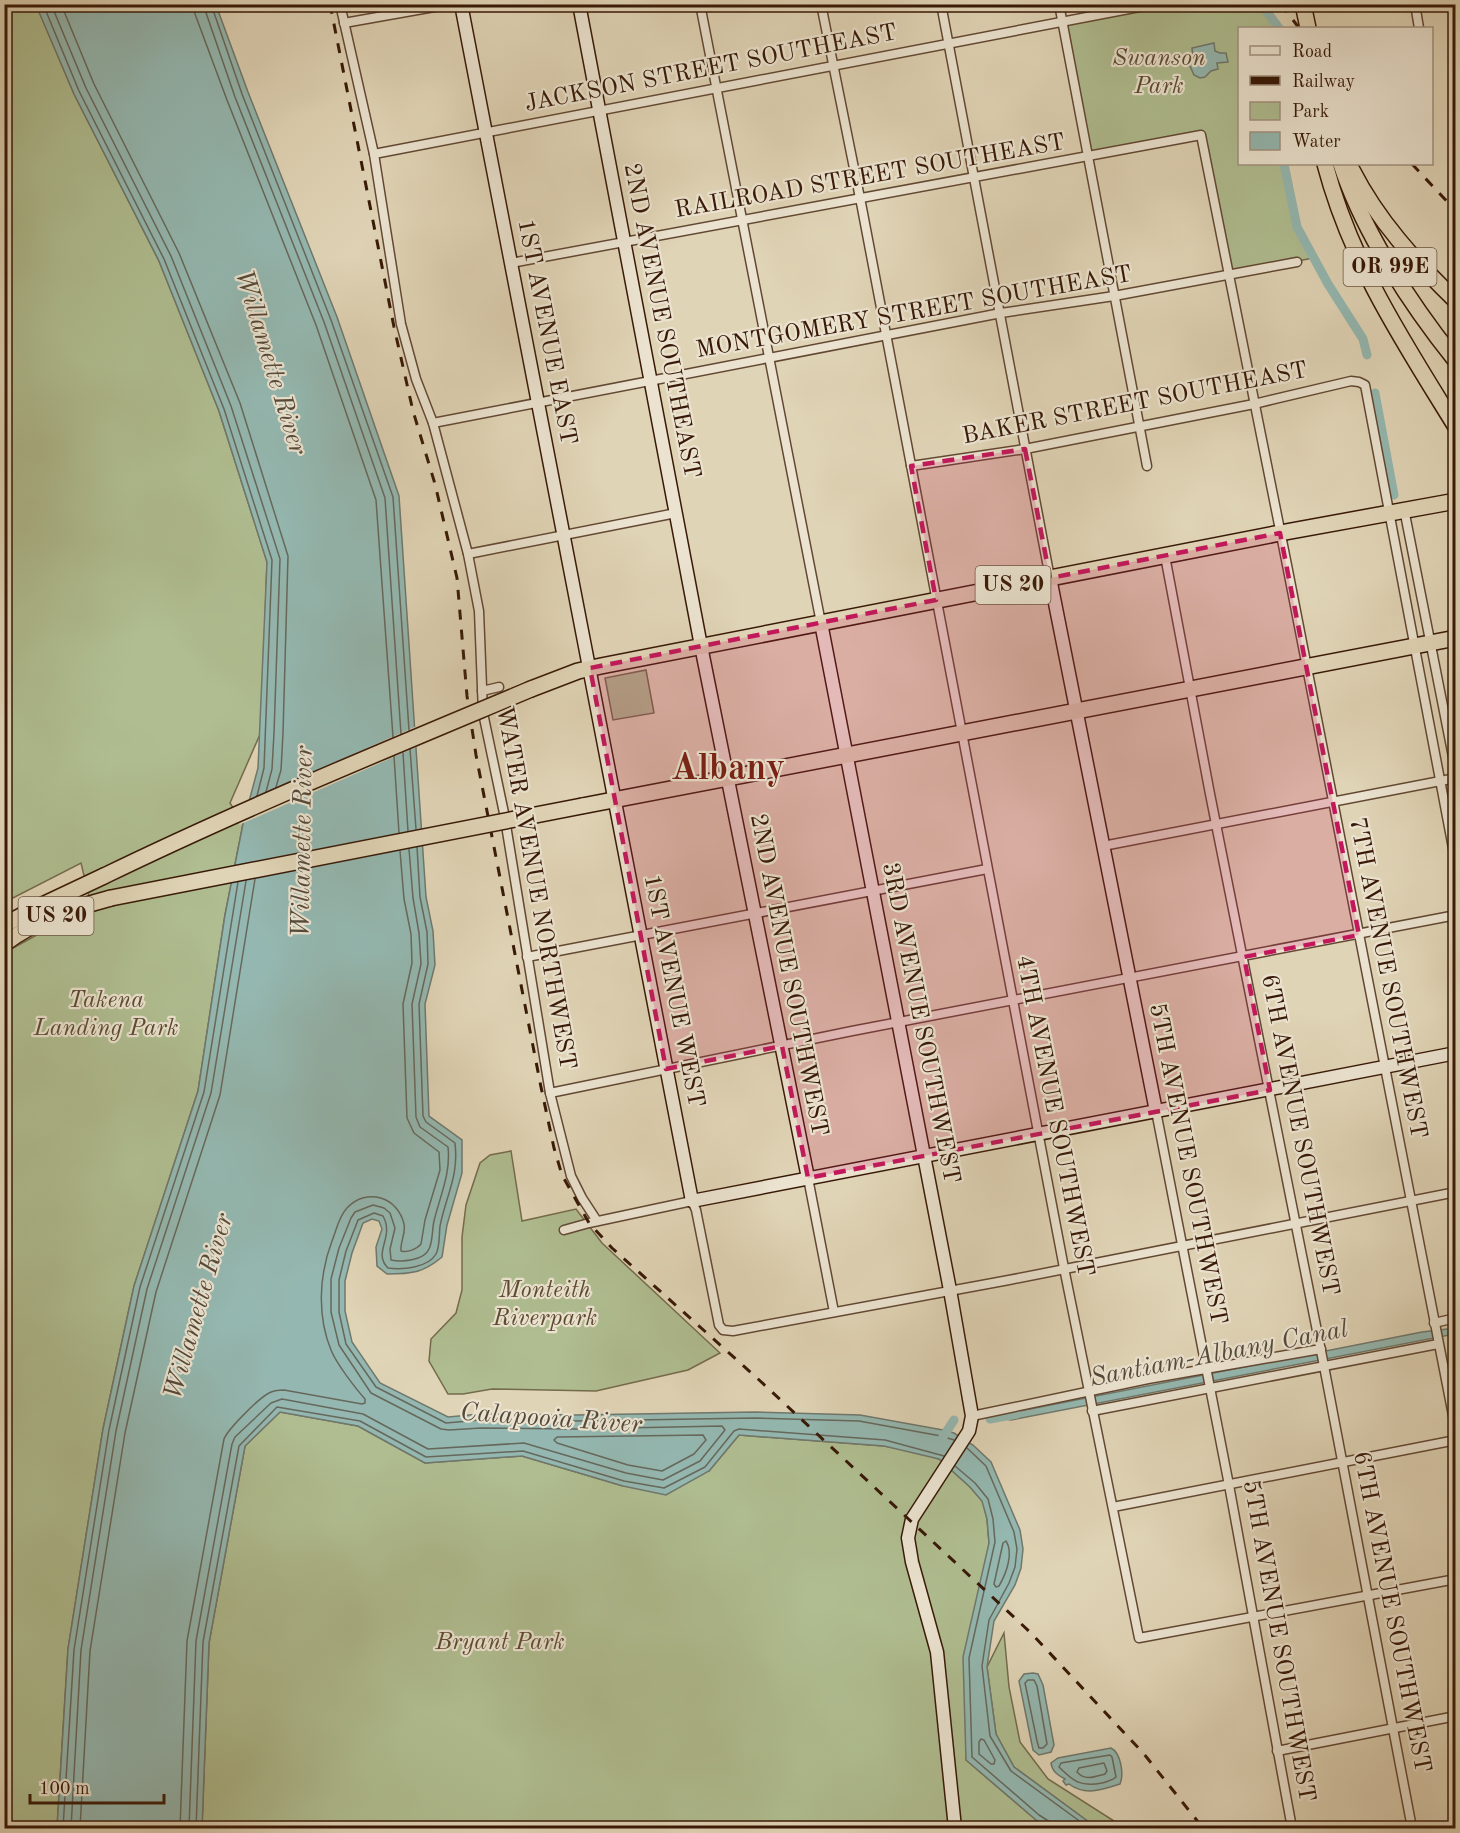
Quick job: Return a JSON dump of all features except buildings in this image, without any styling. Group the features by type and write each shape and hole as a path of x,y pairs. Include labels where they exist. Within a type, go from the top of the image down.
{"highway":[{"path":"1303,4 1308,27"},
{"path":"1325,165 1334,197 1369,282 1455,427"},
{"name":"OR 99E","path":"1341,165 1385,258 1415,306 1455,361"},
{"path":"1350,165 1372,206 1395,238 1455,301"},
{"name":"US 20","path":"4,925 163,847 531,689 590,668 1437,504 1455,493"},
{"path":"1437,504 1455,501"},
{"name":"US 20","path":"4,944 44,921 111,898 1455,638"}],"street":[{"name":"WATER AVENUE NORTHWEST","path":"340,4 374,154 401,324 416,378 433,423 468,554 479,611 482,691 487,735 504,813 550,1093 571,1176 597,1221"},
{"path":"344,23 451,4"},
{"name":"1ST AVENUE EAST","path":"461,4 590,668"},
{"name":"2ND AVENUE SOUTHEAST","path":"579,4 701,646"},
{"path":"700,4 821,623"},
{"name":"4TH AVENUE SOUTHWEST","path":"821,4 1064,1268 1139,1638 1252,1617"},
{"path":"940,4 1050,578"},
{"path":"1059,4 1086,157 1147,466"},
{"name":"JACKSON STREET SOUTHEAST","path":"374,154 1155,4"},
{"path":"1415,4 1419,27"},
{"name":"RAILROAD STREET SOUTHEAST","path":"511,262 1201,135"},
{"name":"7TH AVENUE SOUTHWEST","path":"1201,135 1455,1431"},
{"name":"MONTGOMERY STREET SOUTHEAST","path":"433,423 1001,313 1114,296 1297,262"},
{"name":"BAKER STREET SOUTHEAST","path":"911,466 1026,449 1254,404 1351,381 1365,385 1388,513"},
{"path":"1404,509 1455,772"},
{"path":"468,554 676,513"},
{"path":"1388,513 1455,864"},
{"name":"6TH AVENUE SOUTHWEST","path":"1165,556 1216,823 1297,1222 1412,1828"},
{"name":"5TH AVENUE SOUTHWEST","path":"1050,578 1156,1111 1292,1828"},
{"name":"3RD AVENUE SOUTHWEST","path":"821,623 950,1290 972,1416 969,1431 912,1520 908,1538 912,1562 937,1652 955,1828"},
{"name":"2ND AVENUE SOUTHWEST","path":"701,646 834,1312"},
{"name":"1ST AVENUE WEST","path":"590,668 692,1202 696,1210 718,1321 723,1330 733,1331 834,1312"},
{"path":"482,691 499,687"},
{"path":"1103,846 1455,778"},
{"path":"527,957 987,869"},
{"path":"550,1093 1455,915"},
{"path":"564,1230 597,1221 808,1178 1455,1053"},
{"path":"834,1312 1455,1192"},
{"path":"1092,1409 1324,1364 1436,1333 1455,1318"},
{"path":"972,1416 1148,1379 1206,1372 1321,1350"},
{"path":"1113,1508 1455,1440"},
{"path":"1252,1617 1455,1579"},
{"path":"1277,1751 1455,1716"}],"highlighted area":[{"path":"1025,449 1050,578 1280,533 1359,935 1244,957 1270,1090 808,1178 782,1046 666,1069 590,668 936,600 911,466"}],"green space":[{"name":"Takena Landing Park","path":"36,4 74,94 159,261 219,411 267,562 261,732 230,803 243,824 225,915 198,1091 134,1286 103,1429 68,1649 57,1828 5,1828 4,953 91,905 81,863 5,902 4,5"},
{"name":"Swanson Park","path":"1261,4 1278,27 1238,27 1238,165 1284,165 1297,227 1313,258 1230,275 1201,135 1086,157 1062,23 1150,5"},
{"path":"646,670 654,713 613,720 605,678"},
{"name":"Monteith Riverpark","path":"511,1151 522,1221 576,1209 602,1243 720,1353 688,1370 596,1391 492,1389 448,1394 429,1361 431,1339 456,1313 462,1290 462,1237 466,1205 480,1163 490,1155"},
{"name":"Bryant Park","path":"280,1412 358,1426 425,1463 522,1456 623,1486 709,1471 739,1435 884,1446 914,1451 939,1459 983,1502 987,1519 989,1543 966,1760 1036,1820 1050,1828 202,1828 209,1643 245,1446"},
{"path":"1004,1633 1009,1687 1020,1742 1048,1779 1125,1828 1097,1828 1014,1767 996,1734 987,1667"}],"water":[{"path":"36,5 216,5 337,317 399,496 426,897 433,931 435,965 425,1004 429,1116 462,1140 462,1173 447,1225 442,1257 429,1266 410,1273 387,1274 377,1266 376,1247 382,1229 379,1221 372,1219 363,1223 345,1281 345,1311 352,1342 380,1383 448,1417 480,1414 755,1412 860,1415 943,1430 954,1433 973,1445 991,1462 1020,1530 1023,1549 1021,1568 1015,1585 994,1621 987,1667 996,1734 1014,1767 1097,1828 1050,1828 1036,1820 966,1760 963,1657 989,1543 987,1519 982,1501 939,1459 884,1446 739,1435 709,1471 666,1495 623,1486 522,1456 425,1463 358,1426 280,1412 245,1446 209,1643 202,1828 57,1828 68,1649 103,1429 134,1286 198,1091 225,915 243,824 258,768 267,562 219,411 159,261 74,94"},
{"path":"1214,43 1215,51 1226,53 1228,62 1217,63 1218,69 1211,71 1205,77 1200,78 1194,75 1189,64 1193,56 1192,48"},
{"path":"1455,1328 1455,1334 1011,1420 1006,1419 1005,1414 1422,1332"},
{"path":"1024,1674 1038,1674 1043,1685 1054,1745 1051,1752 1039,1755 1033,1750 1019,1681"},
{"path":"1111,1748 1119,1759 1122,1770 1121,1780 1120,1784 1107,1788 1087,1791 1066,1785 1063,1781 1065,1779 1055,1772 1051,1763 1058,1758"}],"pier":[{"path":"417,726 419,746 239,825 246,801"}],"waterway":[{"name":"Santiam-Albany Canal","path":"1261,4 1278,27"},
{"name":"Santiam-Albany Canal","path":"1284,165 1297,227 1328,284 1363,339 1367,355"},
{"name":"Santiam-Albany Canal","path":"1375,393 1394,495"},
{"name":"Santiam-Albany Canal","path":"1451,792 1456,815"},
{"name":"Santiam-Albany Canal","path":"990,1419 1017,1414"},
{"name":"Santiam-Albany Canal","path":"941,1440 954,1420"}],"railway":[{"path":"330,4 394,327 413,411 435,484 457,578 467,696 476,755 541,1087 562,1175 589,1223 612,1248 757,1378 1031,1633 1144,1754 1203,1828"},
{"path":"1281,4 1298,27"},
{"path":"1413,165 1456,211"}],"district":[{"name":"Albany","path":"728,770"}],"water label":[{"name":"Willamette River","path":"270,362"},
{"name":"Willamette River","path":"303,842"},
{"name":"Willamette River","path":"199,1307"},
{"name":"Calapooia River","path":"551,1419"}]}
